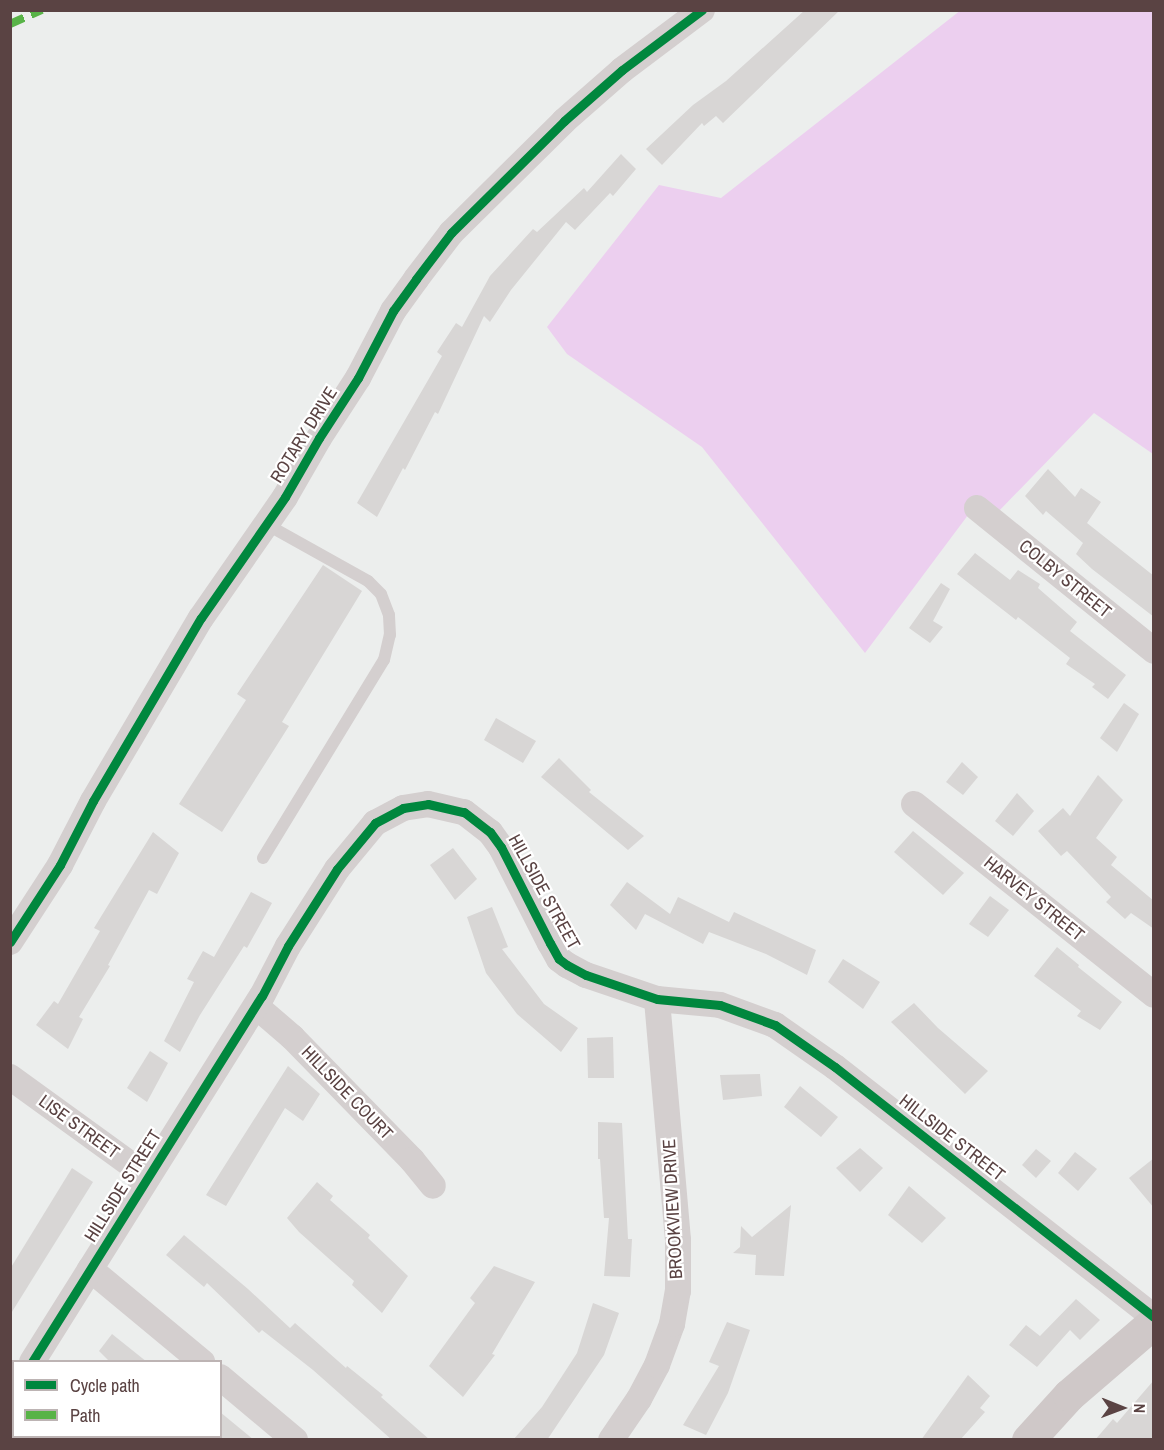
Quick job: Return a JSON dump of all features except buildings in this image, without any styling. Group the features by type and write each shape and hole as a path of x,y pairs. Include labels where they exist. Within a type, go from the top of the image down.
{"main road":[{"path":"1030,1439 1063,1401 1098,1367 1154,1322"}],"street":[{"name":"ROTARY DRIVE","path":"10,942 60,865 93,801 201,618 266,524 358,378 393,311 451,233 573,113 622,70 702,10"},
{"name":"COLBY STREET","path":"977,508 1154,651"},
{"name":"HILLSIDE STREET","path":"33,1360 256,1006 312,907 365,833 397,810 428,804 464,812 490,832 501,847 550,943 559,958 567,965 586,975 657,999 692,1001 733,1009 759,1017 786,1032 1154,1317"},
{"name":"HARVEY STREET","path":"914,804 1154,995"},
{"name":"BROOKVIEW DRIVE","path":"611,1440 639,1399 664,1350 678,1291 678,1240 657,999"},
{"name":"HILLSIDE COURT","path":"256,1006 308,1052 412,1160 433,1186"},
{"name":"LISE STREET","path":"10,1077 148,1177"},
{"path":"90,1269 200,1360"},
{"path":"222,1379 296,1440"}],"lane":[{"path":"263,858 384,660 390,635 389,615 381,594 368,581 266,524"}],"shaded area":[{"path":"961,10 1153,11 1153,454 1094,413 997,513 980,499 865,653 702,447 567,354 547,327 659,185 721,198"}],"marked path":[{"path":"10,24 42,10"}],"cycle path":[{"path":"10,942 60,865 93,801 201,618 285,497 319,438 358,378 393,311 416,279 451,233 564,121 622,70 702,10"},
{"path":"33,1360 262,996 288,946 337,869 375,823 403,808 428,804 464,812 490,832 501,847 559,959 567,965 586,975 657,999 720,1005 775,1025 835,1067 1154,1317"}]}
